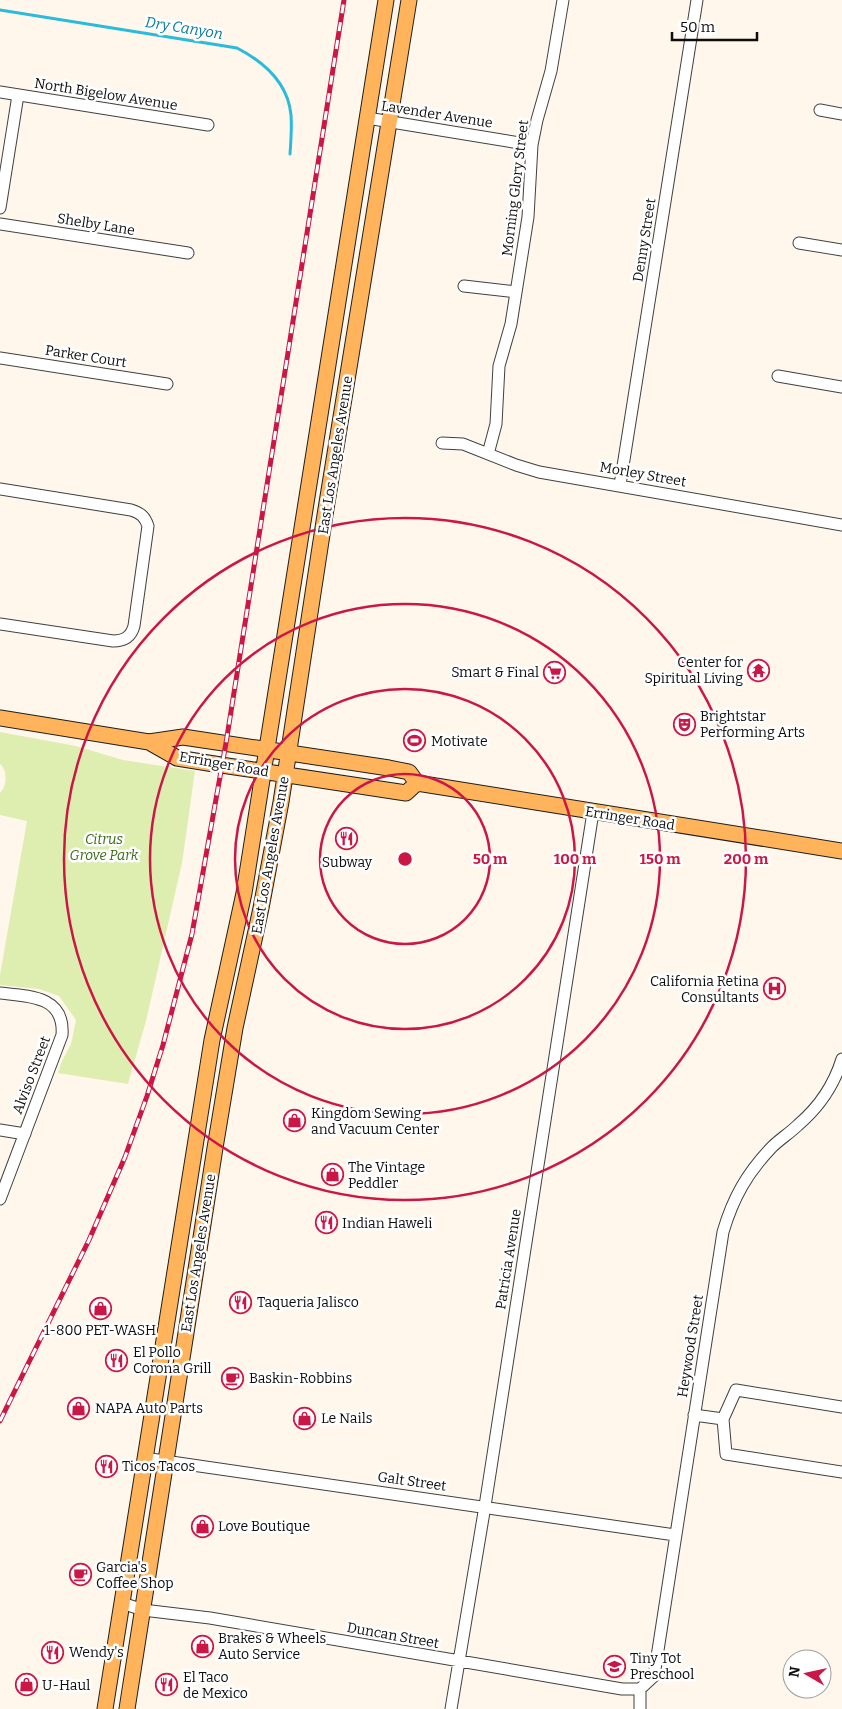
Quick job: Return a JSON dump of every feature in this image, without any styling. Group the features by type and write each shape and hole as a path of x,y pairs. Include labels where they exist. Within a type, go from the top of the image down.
{"main road":[{"name":"East Los Angeles Avenue","path":"105,1709 212,1040 244,893 386,0"},
{"name":"East Los Angeles Avenue","path":"126,1709 235,1028 262,908 285,774 409,0"},
{"name":"Erringer Road","path":"0,718 149,742 183,737 409,772 418,783 842,852"},
{"name":"Erringer Road","path":"149,742 177,758 406,793 418,783"}],"street":[{"name":"Morning Glory Street","path":"488,454 496,424 499,366 511,324 528,217 532,145 551,71 562,0"},
{"name":"Denny Street","path":"620,485 697,0"},
{"name":"North Bigelow Avenue","path":"0,92 208,125"},
{"path":"0,208 18,95"},
{"path":"820,110 842,114"},
{"name":"Lavender Avenue","path":"367,118 532,145"},
{"name":"Shelby Lane","path":"0,224 188,253"},
{"path":"799,243 842,250"},
{"path":"464,286 516,292"},
{"name":"Parker Court","path":"0,358 167,384"},
{"path":"778,376 842,387"},
{"name":"Morley Street","path":"442,443 463,444 539,472 842,525"},
{"path":"0,489 132,510 139,513 145,519 148,526 134,626 132,633 127,638 113,641 0,624"},
{"name":"Patricia Avenue","path":"451,1709 485,1506 593,812"},
{"name":"Alviso Street","path":"0,993 32,996 51,1004 59,1013 63,1024 62,1035 0,1199"},
{"name":"Heywood Street","path":"640,1689 654,1676 723,1232 730,1208 739,1189 754,1166 812,1111 827,1092 839,1070 842,1059"},
{"path":"0,1130 25,1134"},
{"path":"842,1407 736,1390 723,1420 726,1454 842,1472"},
{"path":"694,1416 723,1420"},
{"name":"Galt Street","path":"144,1458 675,1535"},
{"name":"Duncan Street","path":"122,1603 143,1610 210,1618 622,1689 640,1689"},
{"path":"640,1689 640,1709"}],"green space":[{"name":"Citrus Grove Park","path":"0,732 76,746 123,760 195,771 182,863 146,1021 128,1084 58,1073 71,1044 76,1020 59,996 39,989 0,985 0,975 27,821 0,815 0,793 6,778 3,767 0,764"}],"waterway":[{"name":"Dry Canyon","path":"0,10 237,48 265,67 280,83 289,104 291,115 290,154"}],"railway":[{"path":"0,1421 89,1240 125,1157 163,1045 192,934 226,743 344,0"}],"place":[{"name":"Center for Spiritual Living","path":"759,670"},
{"name":"Smart & Final","path":"555,672"},
{"name":"Brightstar Performing Arts","path":"684,724"},
{"name":"Motivate","path":"415,741"},
{"name":"Subway","path":"347,839"},
{"name":"California Retina Consultants","path":"775,989"},
{"name":"Kingdom Sewing and Vacuum Center","path":"295,1121"},
{"name":"The Vintage Peddler","path":"332,1175"},
{"name":"Indian Haweli","path":"326,1223"},
{"name":"Taqueria Jalisco","path":"241,1302"},
{"name":"1-800 PET-WASH","path":"100,1308"},
{"name":"El Pollo Corona Grill","path":"117,1360"},
{"name":"Baskin-Robbins","path":"233,1378"},
{"name":"NAPA Auto Parts","path":"79,1408"},
{"name":"Le Nails","path":"305,1418"},
{"name":"Ticos Tacos","path":"106,1466"},
{"name":"Love Boutique","path":"202,1526"},
{"name":"Garcia's Coffee Shop","path":"80,1575"},
{"name":"Brakes & Wheels Auto Service","path":"202,1646"},
{"name":"Wendy's","path":"53,1652"},
{"name":"Tiny Tot Preschool","path":"614,1666"},
{"name":"U-Haul","path":"26,1685"},
{"name":"El Taco de Mexico","path":"167,1685"}]}
